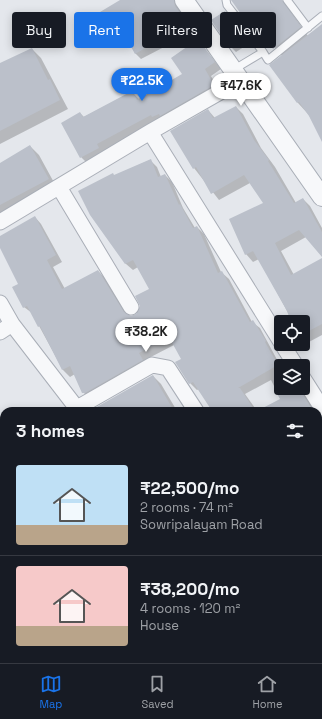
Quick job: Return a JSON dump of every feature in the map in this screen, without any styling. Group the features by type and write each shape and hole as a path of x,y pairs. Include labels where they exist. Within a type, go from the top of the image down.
{"street":[{"path":"184,0 322,197"},
{"path":"0,222 150,132 237,75"},
{"path":"150,132 274,330"},
{"path":"59,187 131,307"},
{"path":"0,303 6,328 76,407"},
{"path":"81,407 152,365 168,368 193,407"},
{"path":"310,389 321,407"}],"lane":[{"path":"226,0 227,5 268,60 322,16"},
{"path":"287,0 308,28"},
{"path":"237,75 262,52"}],"building":[{"path":"120,0 174,0 175,6 180,12 142,12 142,48 146,48 135,54 132,48 134,48 134,12 100,12"},
{"path":"231,0 282,0 301,27 276,47 276,12 240,12"},
{"path":"220,14 220,34 212,22 212,19"},
{"path":"322,24 322,142 309,116 299,102 297,103 269,65"},
{"path":"32,48 60,100 0,131 0,63"},
{"path":"185,48 205,48 215,62 205,69 214,85 160,116 159,114 152,117 151,115 97,144 99,148 80,158 61,123 80,112 83,117 132,91 137,100 182,74 171,58"},
{"path":"236,106 254,140 269,160 268,161 294,203 303,198 322,232 322,257 299,230 275,243 291,275 322,258 322,324 310,330 310,315 288,315 253,251 245,255 229,219 263,203 244,175 211,194 196,167 193,169 170,131 208,109 213,118"},
{"path":"30,145 49,179 0,205 0,163"},
{"path":"151,159 158,177 165,174 179,205 180,204 193,228 197,226 218,273 222,271 250,322 253,320 266,341 265,342 275,359 274,367 238,388 240,388 252,407 209,407 193,382 189,384 175,362 181,359 169,337 139,353 143,360 85,393 82,393 70,366 62,370 40,326 38,327 27,306 23,308 12,287 18,284 0,248 0,236 35,216 56,255 47,260 62,289 98,270 124,312 131,316 136,314 140,306 135,296 149,289 133,260 125,264 90,215 78,191 113,173 114,175"},
{"path":"153,375 172,407 97,407"},
{"path":"278,395 303,395 311,407 265,407 280,399"}]}
